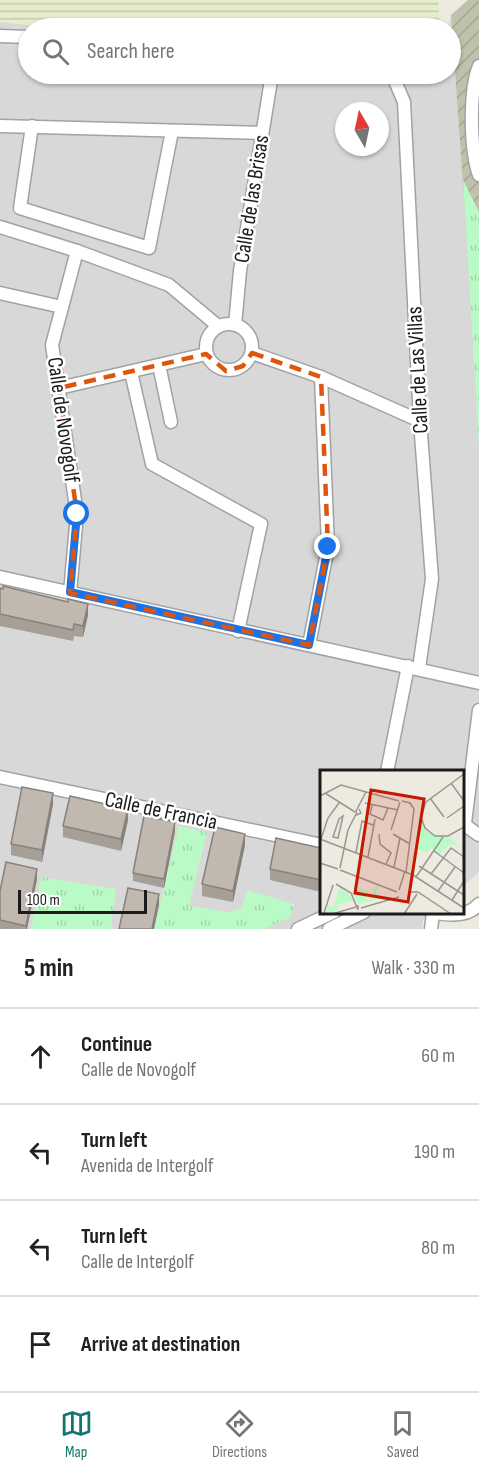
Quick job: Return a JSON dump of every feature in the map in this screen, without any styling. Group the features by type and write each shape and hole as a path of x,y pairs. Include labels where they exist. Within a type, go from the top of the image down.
{"street":[{"path":"0,36 18,37"},
{"path":"479,66 471,115 479,175"},
{"name":"Calle de las Brisas","path":"235,325 240,271 270,84"},
{"name":"Calle de Las Villas","path":"387,770 432,579 420,421 404,102 396,84"},
{"path":"0,126 261,133"},
{"path":"32,126 20,208 149,248 172,130"},
{"path":"0,227 77,250 169,285 218,327"},
{"name":"Calle de Novogolf","path":"70,592 77,514 52,345 77,250"},
{"path":"0,293 62,307"},
{"path":"227,324 235,325 248,334 252,342 252,353 243,366 234,371 226,371 211,363 206,354 207,338 218,327 227,324"},
{"path":"252,353 321,377 420,421"},
{"path":"59,388 206,354"},
{"path":"159,365 171,422"},
{"path":"131,372 152,464 261,524 238,631"},
{"path":"309,645 328,547 321,377"},
{"path":"0,577 479,683"},
{"path":"479,710 464,823 479,835"},
{"name":"Calle de Francia","path":"0,777 320,845"},
{"path":"298,929 330,914"},
{"path":"329,929 360,914"},
{"path":"431,929 432,914"},
{"path":"441,914 457,914"}],"highlighted area":[{"path":"252,353 321,377 328,547 309,645 70,593 77,514 59,388 206,354 226,371 243,366"}],"shaded area":[{"path":"0,0 438,0 439,18 18,18 18,24 0,22"},
{"path":"468,0 479,0 479,412 456,84 461,84 461,18 451,18 451,15"},
{"path":"0,22 18,24 18,84 456,84 479,412 479,872 464,885 464,770 320,770 320,914 430,914 423,920 422,929 0,929"}],"green space":[{"path":"463,180 479,212 479,446"},
{"path":"179,826 207,832 189,906 228,912 242,908 247,890 294,904 291,917 264,929 154,929"},
{"path":"41,877 116,889 111,929 31,929"}],"building":[{"path":"3,586 68,602 68,599 88,604 83,626 74,624 73,630 0,614 0,588 3,589"},
{"path":"22,787 53,793 42,850 11,844"},
{"path":"70,796 128,809 121,839 63,826"},
{"path":"144,816 175,822 164,879 133,873"},
{"path":"215,827 245,834 233,891 202,884"},
{"path":"276,838 320,848 320,880 270,869"},
{"path":"6,862 37,869 26,926 0,920 0,891"},
{"path":"128,888 159,894 152,929 119,929"}],"route":[{"path":"77,514 70,592 309,645 328,547"}]}
